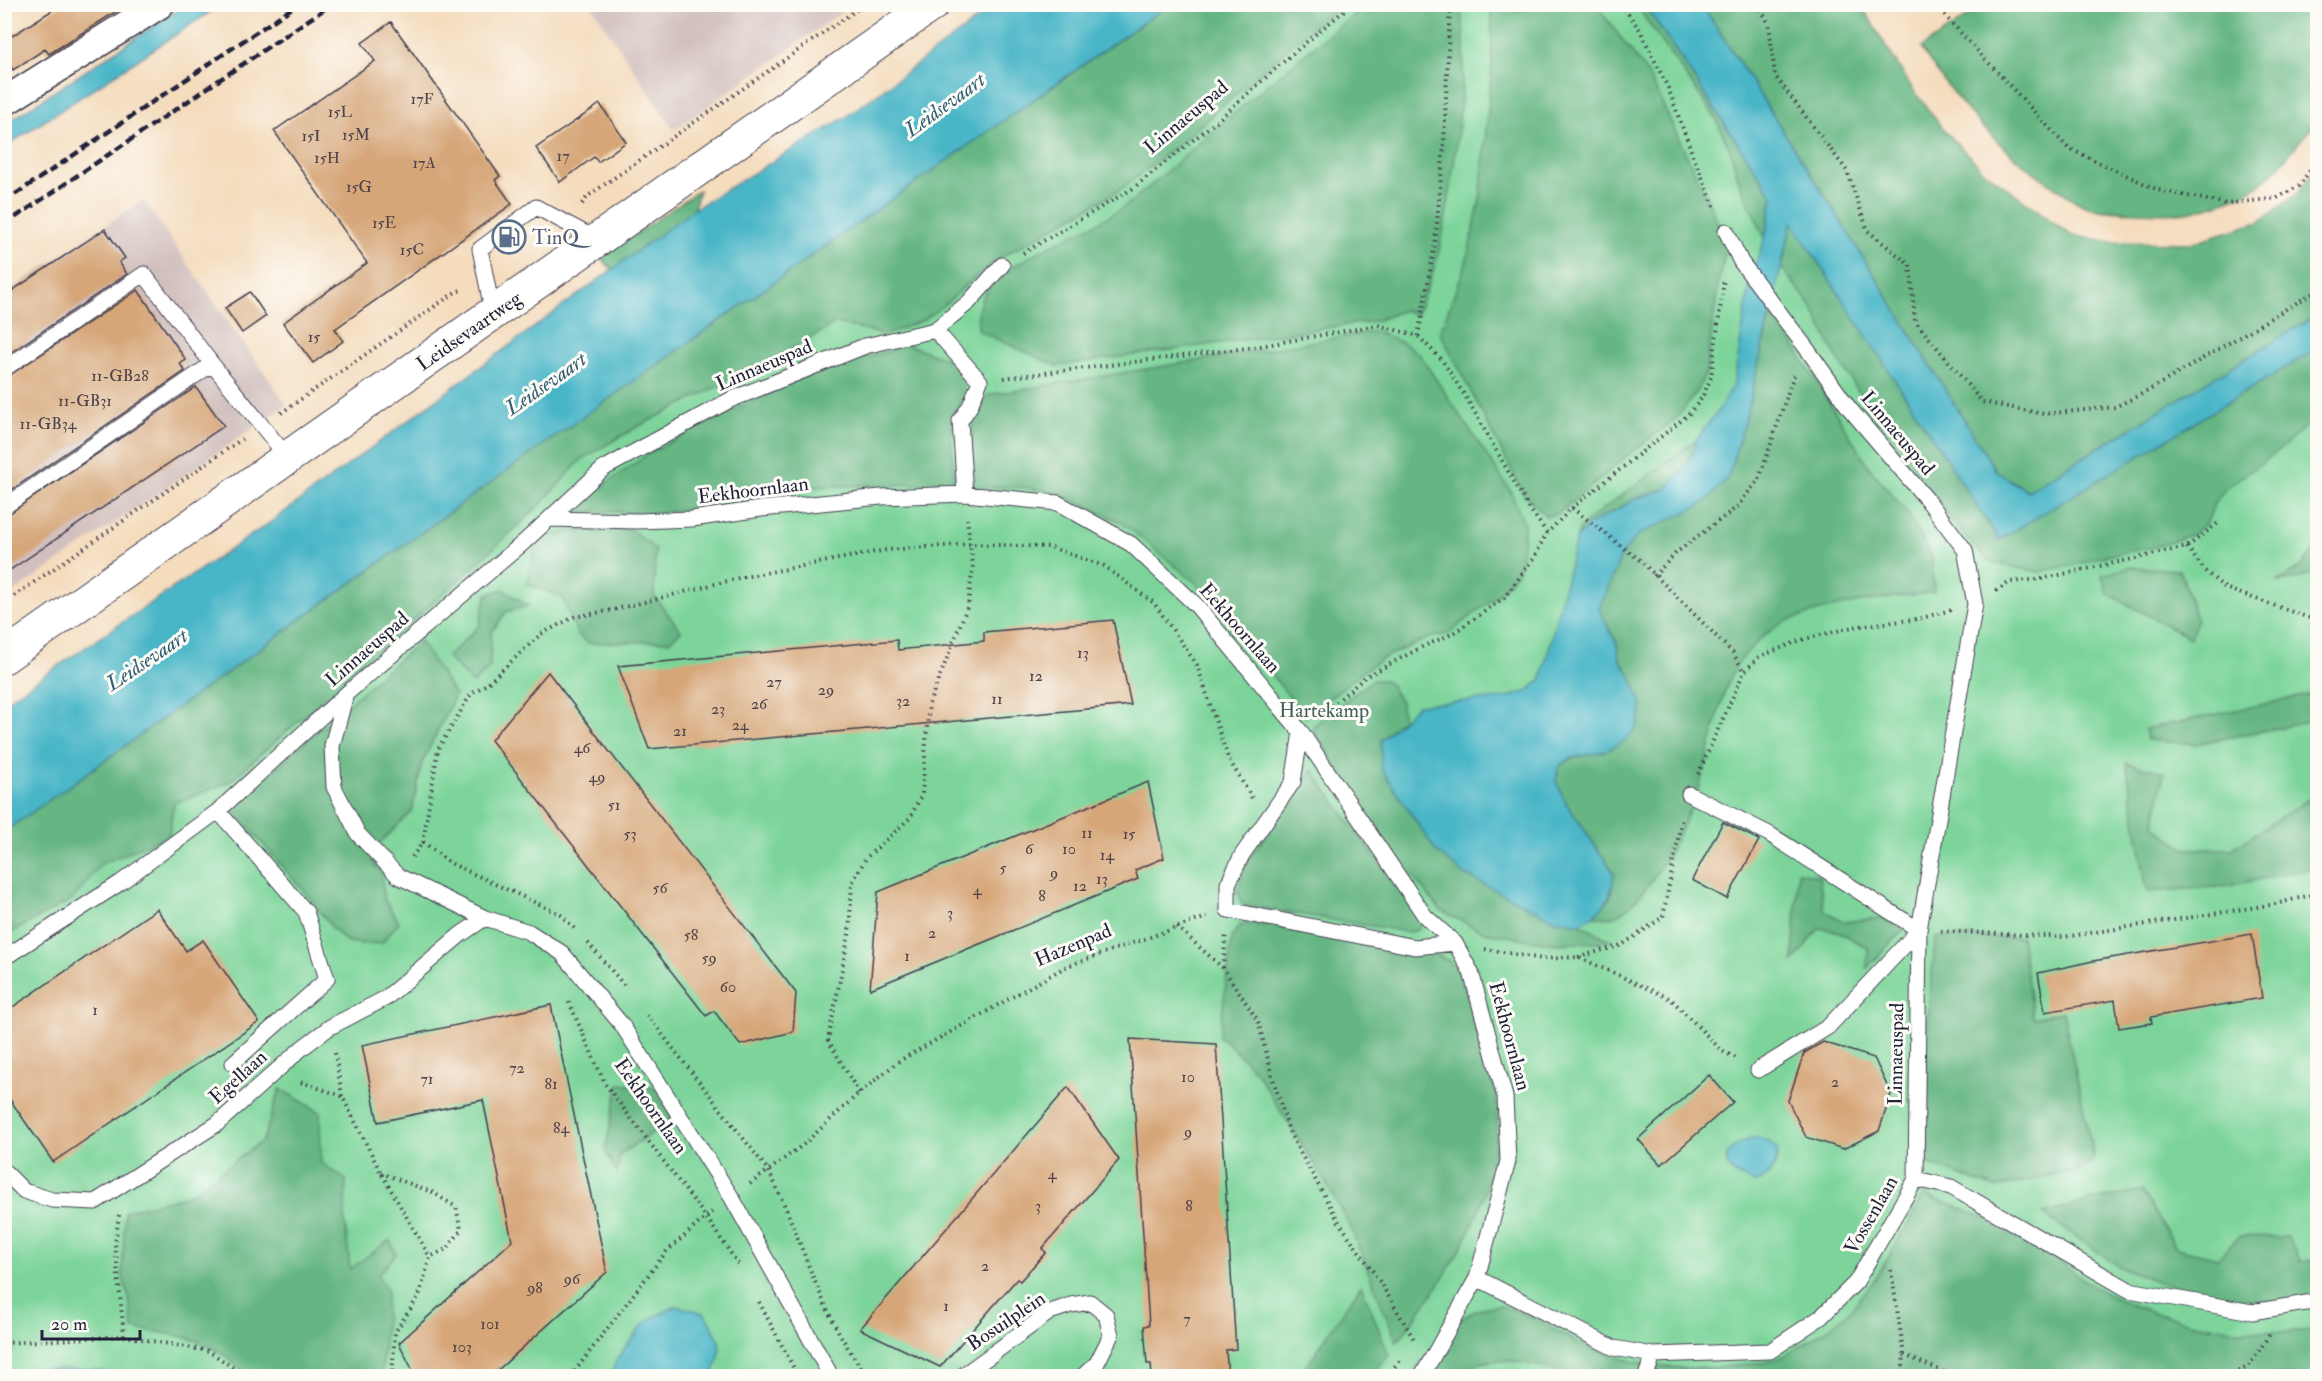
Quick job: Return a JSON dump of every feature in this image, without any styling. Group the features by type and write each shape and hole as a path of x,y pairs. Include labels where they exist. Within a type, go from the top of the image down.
{"street":[{"path":"4,102 160,4"},
{"name":"Leidsevaartweg","path":"4,657 288,458 490,299 598,240 933,4"}],"lane":[{"path":"490,299 480,249 536,207 598,240"},
{"name":"Linnaeuspad","path":"1726,231 1742,262 1849,408 1929,502 1965,550 1975,604 1919,930 1916,1179"},
{"name":"Linnaeuspad","path":"218,811 346,694 549,519 603,469 730,400 865,346 935,330 969,302 1002,266"},
{"path":"4,369 144,274 212,364 288,458"},
{"path":"935,330 980,381 970,406 960,422 965,494"},
{"path":"4,507 212,364"},
{"name":"Eekhoornlaan","path":"549,519 638,521 692,519 760,509 881,497 965,494 1058,503 1131,544 1196,605 1301,732 1425,916 1455,944 1471,972 1505,1097 1508,1161 1477,1278 1422,1377"},
{"name":"Eekhoornlaan","path":"346,694 332,746 334,787 358,834 398,876 485,918 530,932 562,953 622,1025 732,1197 831,1377"},
{"path":"1301,732 1293,782 1242,855 1228,884 1228,910 1415,947 1455,944"},
{"path":"1689,794 1768,834 1919,930 1828,1027 1758,1070"},
{"path":"4,958 120,883 218,811 306,912 327,979 233,1063"},
{"name":"Egellaan","path":"4,1171 24,1191 51,1200 95,1202 217,1124 274,1072 330,1027 386,998 460,935 485,918"},
{"name":"Vossenlaan","path":"1477,1278 1614,1348 1653,1355 1770,1351 1821,1317 1856,1282 1916,1179 1951,1187 2129,1290 2252,1312 2318,1301"},
{"name":"Bosuilplein","path":"962,1377 1050,1312 1090,1302 1106,1315 1111,1335 1097,1363 1083,1377"},
{"path":"1646,1377 1653,1355"}],"path":[{"path":"568,224 588,196 865,4"},
{"name":"Linnaeuspad","path":"1002,266 1132,189 1218,120 1352,4"},
{"path":"1418,336 1435,244 1444,144 1450,4"},
{"path":"1621,4 1640,30 1663,79 1695,161 1726,231"},
{"path":"1758,4 1769,24 1775,76 1847,171 1868,231 1910,266 1915,321 1982,402 2044,414 2115,407 2148,391 2318,290"},
{"path":"1939,4 1946,17 2068,148 2158,190 2227,204 2277,198 2299,186 2318,159"},
{"path":"1301,732 1365,677 1452,634 1504,598 1535,556 1547,533 1572,508 1688,415 1702,399 1711,377 1725,278 1742,262"},
{"name":"Leidsevaartweg","path":"4,603 458,291 490,299"},
{"path":"980,381 1255,347 1378,325 1418,336 1442,360 1529,508 1547,533"},
{"path":"1654,576 1677,552 1737,507 1759,479 1801,355 1807,349"},
{"path":"860,1093 828,1040 849,934 852,883 866,858 910,818 922,794 929,704 968,605 973,565 965,494"},
{"path":"1572,508 1641,561 1733,653 1744,672"},
{"path":"1455,944 1544,959 1578,957 1622,945 1662,917 1677,836 1689,794 1744,672 1759,657 1802,640 1852,627 1918,619 1975,604 2010,582 2063,575 2187,548 2218,524"},
{"path":"398,876 423,842 438,749 471,694 488,683 541,634 574,617 613,610 739,578 886,550 971,544 1050,547 1104,566 1154,603 1197,665 1228,758 1267,822"},
{"path":"2187,548 2205,571 2225,588 2318,621"},
{"path":"1919,930 2064,937 2276,904 2318,892"},
{"path":"1223,968 1228,910"},
{"name":"Hazenpad","path":"571,1377 666,1252 706,1217 804,1144 899,1061 1067,966 1228,910"},
{"path":"1177,927 1223,968 1258,1021 1290,1134 1339,1222 1380,1282 1415,1341"},
{"path":"1578,957 1671,999 1722,1051 1758,1070"},
{"name":"Eekhoornlaan","path":"565,993 605,1084 706,1217 740,1267"},
{"path":"330,1027 342,1096 381,1173 430,1257"},
{"path":"274,1072 342,1096"},
{"path":"381,1173 432,1192 456,1207 461,1230 448,1248 430,1257 418,1296 395,1332 392,1377"},
{"path":"123,1185 115,1244 124,1336"},
{"path":"1886,1231 1904,1355 1902,1377"},
{"path":"755,1295 797,1375 791,1377"},
{"path":"2228,1377 2248,1367 2290,1305"},
{"path":"4,1343 124,1336 209,1350 239,1372 242,1377"},
{"path":"1904,1355 1954,1377"}],"shaded area":[{"path":"591,5 852,5 674,130"},
{"path":"143,200 287,405 5,598 5,293"}],"green space":[{"path":"1168,5 1341,5 1178,145 1118,191 1005,255 923,320 886,335 836,323 784,353 637,427 582,459 535,510 471,569 229,782 174,803 169,835 101,864 73,899 5,936 5,831 529,455"},
{"name":"Hartekamp","path":"1169,5 1649,5 2001,522 2317,344 2317,1376 5,1376 5,831"},
{"path":"1366,5 1458,5 1462,23 1464,51 1462,87 1454,166 1436,262 1416,315 1404,310 1375,321 1057,366 979,331 978,313 981,301 991,285 1004,273 1035,253 1121,209"},
{"path":"1491,5 1596,5 1648,74 1727,245 1719,279 1706,373 1696,392 1678,417 1558,514 1546,516 1524,494 1440,332 1466,263 1480,200 1492,64"},
{"path":"1636,5 1645,5 1773,196 1765,238 1739,182 1731,152 1715,117"},
{"path":"1702,5 1861,5 1913,90 1944,130 1983,170 2071,235 2112,242 2191,243 2259,222 2298,193 2317,168 2317,315 2028,491 1996,471 1827,199"},
{"path":"1985,5 2317,5 2317,122 2265,180 2255,188 2223,202 2178,213 2118,211 2083,205 2032,171 1979,124 1949,88 1921,48"},
{"path":"699,190 694,209 613,270 601,258"},
{"path":"1792,221 1999,540 2317,348 2317,417 2278,451 2225,489 2214,503 2207,523 2191,535 2159,546 2039,572 1988,560 1968,540 1894,448 1836,356 1812,307 1782,268"},
{"path":"1770,314 1784,329 1869,467 1909,515 1932,558 1934,592 1866,601 1816,612 1781,624 1757,642 1732,674 1719,710 1695,798 1665,859 1653,879 1626,909 1610,918 1594,916 1610,898 1614,873 1566,803 1556,781 1559,766 1572,758 1605,751 1630,674 1620,660 1617,644 1599,609 1622,554 1638,535 1728,478 1746,416"},
{"path":"1377,331 1405,344 1419,354 1510,490 1524,524 1522,557 1517,572 1499,594 1448,634 1431,637 1387,656 1366,669 1306,717 1196,583 1121,522 1057,493 1021,487 973,487 970,471 973,423 988,395"},
{"path":"908,345 953,361 966,376 951,434 955,483 808,487 740,505 651,513 569,510 651,452 711,421 798,379 854,359"},
{"path":"1695,441 1696,446 1683,471 1666,489 1638,498 1588,525 1576,539 1580,528 1587,521"},
{"path":"630,529 655,549 654,596 681,631 669,641 587,643 578,635 562,597 527,584 537,537 571,531"},
{"path":"2317,547 2317,571 2297,579 2277,582 2301,567"},
{"path":"2132,567 2180,570 2197,621 2190,638 2108,594 2102,575"},
{"path":"503,589 528,606 506,612 491,633 490,667 473,684 447,657 479,626 487,594"},
{"path":"420,641 455,695 422,763 412,811 370,853 373,864 381,871 384,899 399,922 382,943 361,944 346,941 332,928 309,897 234,811 235,804"},
{"path":"1372,680 1387,680 1401,702 1402,719 1381,740 1554,919 1580,924 1611,941 1555,944 1484,932 1441,911 1378,834 1312,727"},
{"path":"2317,693 2317,720 2196,744 2147,740 2145,729"},
{"path":"2126,763 2164,772 2154,826 2185,849 2232,849 2317,794 2317,867 2228,886 2147,892"},
{"path":"1312,770 1423,923 1418,930 1408,932 1242,905 1237,889 1250,857"},
{"path":"1798,872 1819,876 1824,910 1844,922 1881,918 1904,929 1867,968 1868,948 1840,932 1819,928 1793,962"},
{"path":"1250,923 1435,954 1453,964 1462,981 1494,1088 1497,1109 1496,1143 1481,1205 1468,1234 1453,1262 1397,1342 1350,1226 1322,1176 1256,1072 1225,1040 1219,1038 1232,936 1241,925"},
{"path":"1936,937 2021,937 2033,1018 2063,1012 2094,1158 2082,1169 1996,1188 1922,1162 1926,1049"},
{"path":"619,1084 654,1088 672,1120 620,1154 617,1173 605,1150"},
{"path":"280,1089 320,1112 321,1163 346,1180 345,1221 350,1269 390,1240 396,1254 378,1275 387,1290 382,1376 246,1376 222,1353 196,1340 133,1329 129,1299 122,1273 125,1211 189,1195 263,1140"},
{"path":"2142,1190 2176,1248 2218,1258 2240,1236 2288,1237 2300,1262 2317,1259 2317,1298 2290,1305 2211,1295 2165,1284 2120,1267 2043,1214"},
{"path":"1923,1195 1966,1210 2009,1229 2036,1244 2097,1289 2155,1313 2238,1330 2292,1332 2317,1329 2317,1376 1567,1376 1525,1363 1495,1361 1468,1368 1457,1376 1412,1376 1458,1322 1482,1308 1496,1306 1528,1316 1587,1347 1646,1364 1706,1368 1774,1360 1833,1325 1859,1300 1880,1272"},
{"path":"1361,1285 1389,1355 1371,1376 1300,1376"}],"water":[{"path":"187,4 221,5 5,147 5,124"},
{"name":"Leidsevaart","path":"998,4 1168,5 529,455 5,831 5,702 275,519 694,209 846,117"},
{"path":"1645,5 1702,5 1827,199 1996,471 2028,491 2317,315 2317,349 1999,540 1792,222 1746,416 1728,478 1705,503 1638,535 1622,554 1599,609 1617,644 1620,660 1630,674 1642,705 1638,726 1625,741 1605,751 1572,758 1559,766 1556,781 1566,803 1614,873 1609,897 1601,909 1580,924 1554,919 1465,875 1436,851 1381,769 1381,740 1418,705 1504,698 1526,692 1541,680 1576,539 1588,525 1638,498 1666,489 1683,471 1696,446 1695,441 1721,407 1734,383 1751,276 1765,238 1773,196"},
{"path":"1754,1138 1768,1141 1777,1149 1775,1166 1765,1178 1755,1183 1734,1173 1727,1162 1729,1152 1733,1148"},
{"path":"676,1306 704,1313 714,1329 720,1352 716,1367 710,1376 609,1376 619,1356 646,1321"},
{"path":"37,1369 94,1370 125,1376 5,1376 5,1374"}],"building":[{"path":"62,4 128,4 49,54 45,49 13,70 4,56 4,41"},
{"path":"391,22 500,176 495,180 512,204 335,329 343,341 313,363 283,323 367,263 274,131 375,61 362,43"},
{"path":"600,104 626,142 598,162 594,157 560,182 536,148"},
{"path":"105,229 125,258 119,262 127,274 4,357 4,296"},
{"path":"138,290 186,360 180,364 185,371 4,495 4,379"},
{"path":"250,292 266,316 242,333 225,308"},
{"path":"196,387 224,426 4,574 4,517"},
{"path":"1113,620 1131,705 649,749 618,666 897,640 898,650 984,641 984,632"},
{"path":"548,672 796,993 793,1032 740,1045 714,1011 706,1016 491,740"},
{"path":"1148,782 1164,858 1135,870 1138,879 870,989 878,892"},
{"path":"1723,822 1759,840 1727,899 1692,880"},
{"path":"157,909 186,951 203,940 259,1022 53,1162 4,1091 4,1013"},
{"path":"2252,934 2262,998 2151,1017 2152,1023 2119,1028 2115,1000 2045,1012 2038,973 2093,961"},
{"path":"551,1005 607,1272 490,1377 416,1377 399,1343 512,1241 483,1100 378,1122 362,1045"},
{"path":"1130,1039 1216,1044 1236,1349 1226,1350 1228,1377 1152,1377 1151,1364 1147,1364 1144,1326 1149,1325"},
{"path":"1823,1042 1874,1058 1891,1094 1879,1131 1843,1149 1806,1137 1788,1101 1804,1053"},
{"path":"1709,1075 1733,1102 1661,1165 1638,1139"},
{"path":"1068,1087 1119,1160 1042,1249 1046,1252 1020,1281 1017,1279 940,1367 860,1329"}],"railway":[{"path":"4,202 298,4"},
{"path":"4,225 332,4"}],"place":[{"name":"TinQ","path":"509,237"}]}
